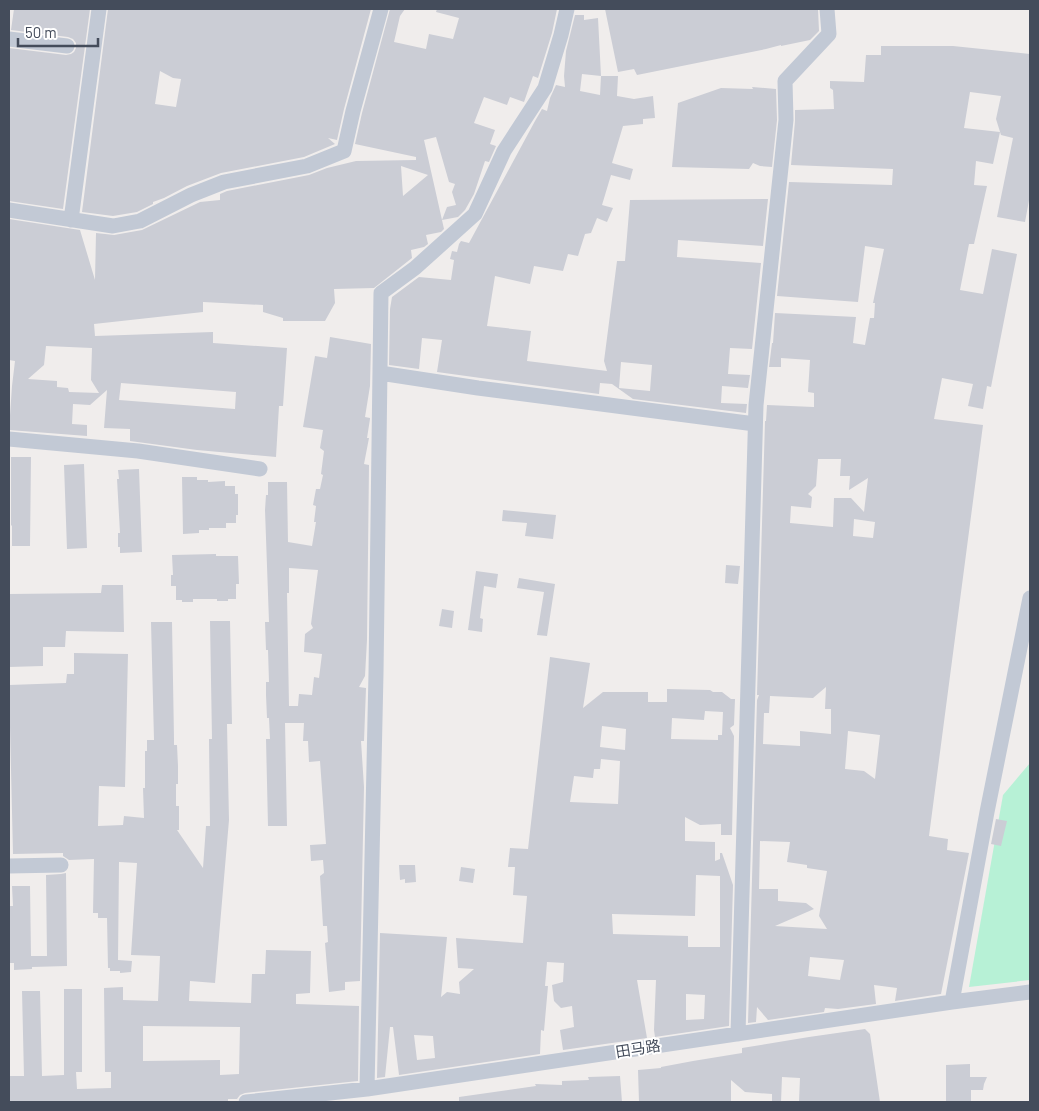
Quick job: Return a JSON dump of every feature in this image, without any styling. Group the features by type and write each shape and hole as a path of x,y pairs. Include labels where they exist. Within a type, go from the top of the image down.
{"street":[{"path":"71,220 99,9"},
{"path":"9,210 113,226 140,221 191,195 224,182 307,166 344,151 381,9"},
{"path":"367,1089 376,673 381,293 415,268 475,214 504,151 544,88 567,9"},
{"path":"738,1034 756,405 786,120 785,81 829,34 827,9"},
{"path":"9,39 67,46"},
{"path":"380,373 755,424"},
{"path":"9,439 138,451 260,469"},
{"path":"952,1002 989,802 1030,598"},
{"path":"9,866 61,865"},
{"name":"田马路","path":"246,1102 367,1089 1030,992"}],"green space":[{"path":"1030,763 1030,980 969,987 1003,795"}],"building":[{"path":"14,9 90,9 63,209 9,201 9,48 66,55 74,52 76,43 68,37 11,30"},
{"path":"108,9 371,9 337,140 328,138 335,144 304,157 221,173 187,186 137,212 113,216 82,212","holes":["160,71 173,78 181,79 176,107 155,104"]},
{"path":"390,9 405,9 400,16 394,42 426,49 429,34 453,39 459,18 436,12 437,9 557,9 552,33 538,78 533,76 524,102 510,97 507,105 484,97 474,123 495,130 490,144 496,146 489,162 485,161 474,194 465,210 458,217 442,220 444,229 441,232 426,235 428,244 411,250 412,258 374,288 334,289 335,303 325,321 283,321 283,318 263,312 263,305 203,302 203,312 94,324 95,336 213,332 213,343 287,348 283,406 279,406 276,457 197,450 130,441 130,429 104,428 107,390 90,405 73,404 72,424 87,425 87,436 9,430 15,361 9,360 9,219 80,230 95,280 96,233 114,235 142,230 200,202 220,200 220,194 227,191 309,175 327,168 356,161 416,160 416,157 355,144","holes":["436,137 449,182 455,184 452,192 456,205 447,207 442,220 424,140","401,166 428,175 403,196","46,346 92,348 91,380 99,393 69,392 68,388 57,387 57,381 28,379 44,365","121,383 236,392 235,409 119,400"]},
{"path":"605,9 818,9 819,31 810,40 637,75 634,69 618,72"},
{"path":"575,15 584,15 584,20 598,18 601,76 618,76 617,96 634,99 653,96 655,118 643,119 643,124 623,126 612,163 633,169 630,180 611,175 602,205 613,208 607,222 597,218 591,233 585,234 578,256 568,254 563,271 534,266 530,284 495,276 487,326 531,331 527,361 607,371 604,361 617,261 625,261 630,200 768,199 763,246 678,240 677,257 761,263 752,349 730,348 728,374 750,375 748,388 722,386 721,403 747,404 746,413 633,399 612,384 600,383 599,394 437,372 442,340 422,338 419,369 389,365 392,297 419,277 451,280 454,260 450,259 452,251 457,252 461,241 469,243 542,109 547,111 556,85 565,87 566,51","holes":["582,74 601,76 600,95 580,91","621,362 652,365 650,391 619,388"]},
{"path":"881,46 953,46 1030,54 1030,195 1025,222 997,217 1013,138 1001,135 996,119 1001,96 970,92 964,128 1000,132 993,164 976,161 974,185 987,186 974,244 969,244 960,290 983,294 992,249 1017,254 991,387 987,386 983,409 968,406 973,384 942,378 934,419 983,425 929,836 948,839 947,850 969,853 941,994 895,1001 897,988 874,985 876,1004 838,1009 825,1008 824,1012 768,1020 757,1007 756,1022 748,1023 757,700 759,695 757,695 765,421 767,405 814,407 814,393 808,392 810,360 781,358 781,367 769,367 775,313 856,317 853,343 865,345 870,318 874,318 875,303 873,303 884,249 865,246 858,302 777,296 789,182 892,185 893,169 791,165 795,110 834,109 833,90 830,88 830,81 864,82 866,55 881,55","holes":["818,459 841,459 840,476 850,476 849,490 868,478 864,512 851,498 834,498 833,527 790,523 791,506 811,508 812,497 808,494 816,486","854,519 875,522 873,538 853,536","826,687 825,709 831,709 831,734 800,731 800,746 763,744 764,713 769,713 770,696 813,698","848,731 880,735 875,779 864,771 845,769","760,841 790,842 787,862 827,871 819,916 827,929 775,926 814,909 806,903 778,901 778,889 759,889","810,957 844,960 840,980 808,976"]},
{"path":"752,87 776,89 777,120 772,167 753,163 749,169 672,167 678,103 721,88 753,89"},
{"path":"330,337 371,344 370,386 365,417 370,418 367,438 369,438 364,464 369,465 367,640 365,676 359,687 366,688 364,741 361,741 364,787 360,981 345,982 345,990 329,992 325,943 328,942 327,926 323,926 320,876 324,873 323,860 311,861 310,845 326,844 320,761 309,762 308,741 303,741 304,723 285,723 287,826 268,826 266,739 270,739 266,695 266,682 269,682 265,622 269,622 265,510 268,482 287,482 288,542 312,546 316,522 314,522 316,506 313,505 316,489 320,489 323,475 321,474 324,451 320,448 323,430 303,427 315,356 327,358","holes":["289,568 318,570 311,624 313,628 305,634 304,652 322,654 319,678 314,677 312,695 299,694 298,706 289,706 287,593 289,593"]},
{"path":"11,457 31,457 30,546 12,546"},
{"path":"84,464 87,548 67,549 64,465"},
{"path":"139,469 142,552 120,553 120,547 118,547 118,533 120,533 118,470"},
{"path":"182,477 197,477 197,480 208,480 208,482 225,481 225,486 235,486 235,494 238,494 236,523 226,523 226,528 209,528 209,530 199,530 199,533 183,534"},
{"path":"503,510 556,515 553,539 525,536 527,523 502,521"},
{"path":"216,554 216,556 238,556 239,584 236,584 236,599 217,601 217,599 193,599 193,602 176,600 176,586 171,586 171,575 173,575 172,555"},
{"path":"726,565 740,566 738,584 725,583"},
{"path":"476,571 498,574 496,588 484,586 480,618 483,619 482,632 468,630"},
{"path":"519,578 555,584 547,636 537,635 544,592 517,588"},
{"path":"102,585 123,585 124,632 66,631 65,647 43,647 43,666 9,667 9,594 101,593"},
{"path":"442,609 454,611 452,628 439,626"},
{"path":"210,621 230,621 232,724 227,724 229,820 215,983 190,981 189,1001 251,1003 252,974 265,974 266,950 311,951 310,993 296,994 296,1004 359,1006 358,1081 245,1093 237,1099 228,1099 228,1102 9,1102 9,1076 24,1076 22,991 40,991 42,1076 64,1075 64,989 82,989 82,1072 76,1072 77,1089 111,1088 111,1072 105,1072 104,988 123,987 123,1000 158,1001 160,956 131,955 137,863 119,862 118,960 132,961 131,972 120,973 120,971 110,971 110,968 108,968 107,918 98,918 98,913 93,913 94,859 69,860 63,856 63,853 13,854 9,685 66,683 67,674 74,674 74,653 128,654 125,787 99,786 98,826 123,825 124,816 144,818 145,751 147,751 147,740 154,740 151,622 172,622 174,745 177,745 178,766 176,806 179,806 179,830 177,830 203,868 206,826 210,826 209,739 212,739","holes":["143,1026 240,1027 239,1074 220,1075 220,1060 143,1061"]},
{"path":"550,657 590,663 583,708 603,692 648,692 648,702 667,702 667,689 710,690 722,692 731,699 735,699 734,725 730,728 734,736 732,835 721,835 721,824 700,825 685,817 685,841 715,842 715,861 720,859 720,853 722,853 733,885 729,1026 655,1037 656,980 637,980 647,1038 563,1050 560,1030 574,1027 572,1006 561,1008 554,1001 552,985 563,982 564,963 547,962 545,986 548,986 544,1031 541,1030 540,1054 399,1075 393,1027 390,1027 385,1077 377,1078 380,933 447,937 441,997 447,992 460,994 459,982 474,969 458,968 456,938 523,943 527,896 513,895 515,867 508,867 510,848 528,849","holes":["705,711 723,712 722,735 718,735 718,740 671,739 672,718 704,720","602,726 626,729 625,750 600,747","601,759 620,761 618,804 570,802 574,776 593,778 594,769 600,769","696,875 720,876 720,947 688,947 688,936 613,934 612,914 695,916","686,994 705,995 704,1019 686,1020","414,1035 433,1036 435,1058 417,1060"]},
{"path":"996,819 1007,821 1001,846 991,844"},
{"path":"399,865 415,865 416,882 405,883 405,879 400,880"},
{"path":"461,867 475,869 473,883 459,881"},
{"path":"66,873 67,966 32,967 32,969 14,970 14,963 9,963 9,906 13,906 12,886 30,886 31,956 47,956 46,875"},
{"path":"865,1029 870,1034 880,1102 799,1102 800,1078 782,1077 781,1102 772,1101 772,1094 745,1092 731,1080 731,1102 639,1102 638,1070 661,1068 742,1053 742,1048"},
{"path":"970,1064 970,1077 987,1077 983,1090 971,1090 971,1102 946,1102 946,1065"},
{"path":"620,1076 622,1102 459,1102 459,1097 536,1086 535,1084 562,1085 562,1081 589,1080 588,1077"}]}
